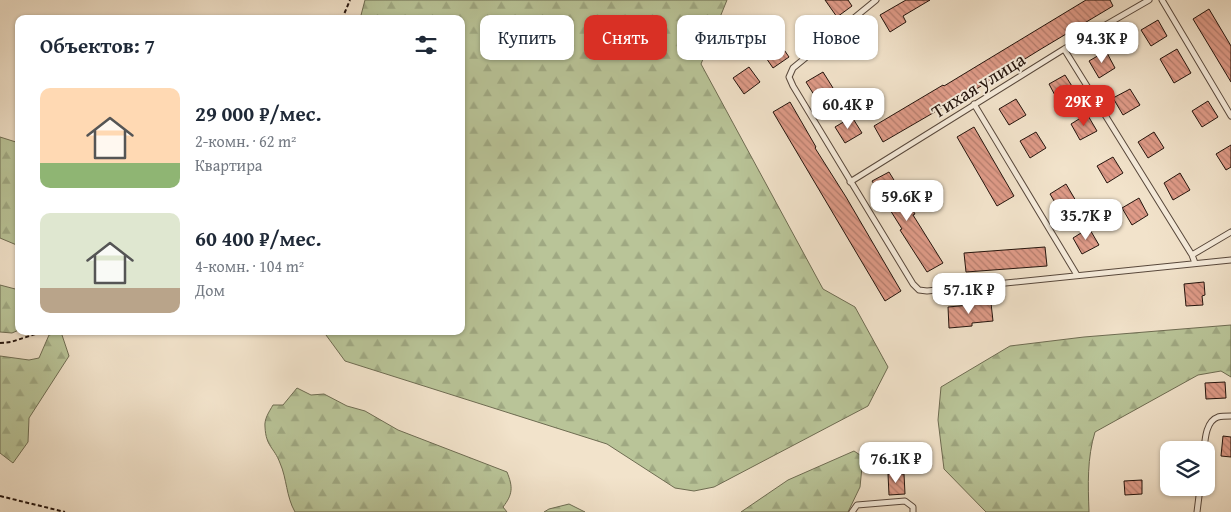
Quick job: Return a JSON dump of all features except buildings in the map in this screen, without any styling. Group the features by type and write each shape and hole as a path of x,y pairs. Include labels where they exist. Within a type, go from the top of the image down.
{"lane":[{"path":"876,0 793,68 789,77 850,182 913,284 919,290 927,291 1231,260"},
{"name":"Тихая улица","path":"850,182 1064,49 1149,0"},
{"path":"1162,0 1231,116"},
{"path":"1064,49 1192,255 1195,263"},
{"path":"974,104 1077,275"},
{"path":"1192,255 1231,232"},
{"path":"1205,441 1211,423 1217,417 1231,416"},
{"path":"1197,512 1199,496"},
{"path":"852,512 857,505 905,501 912,507 913,512"}],"path":[{"path":"344,15 350,0"},
{"path":"0,343 11,342 33,335"},
{"path":"0,496 65,512"}],"green space":[{"path":"365,0 727,0 721,15 677,15 677,60 703,60 701,64 823,289 855,307 888,367 868,406 714,487 694,491 675,488 607,444 345,361 326,335 465,335 465,15 361,15"},
{"path":"0,137 15,142 15,244 0,238"},
{"path":"0,285 15,289 15,332 0,332"},
{"path":"1231,325 1231,377 1221,371 1198,375 1095,432 1089,462 1089,512 986,512 944,469 938,420 941,387 1010,346 1084,337"},
{"path":"49,335 62,335 69,356 29,418 28,442 13,463 0,453 0,356 29,360 39,358"},
{"path":"297,388 311,395 324,394 347,406 365,411 398,430 507,472 511,490 509,498 503,507 507,512 295,512 280,463 267,439 265,421 273,405 283,405"},
{"path":"854,451 863,457 860,487 848,512 741,512 788,480"},
{"path":"569,504 585,512 544,512 549,509"}]}
